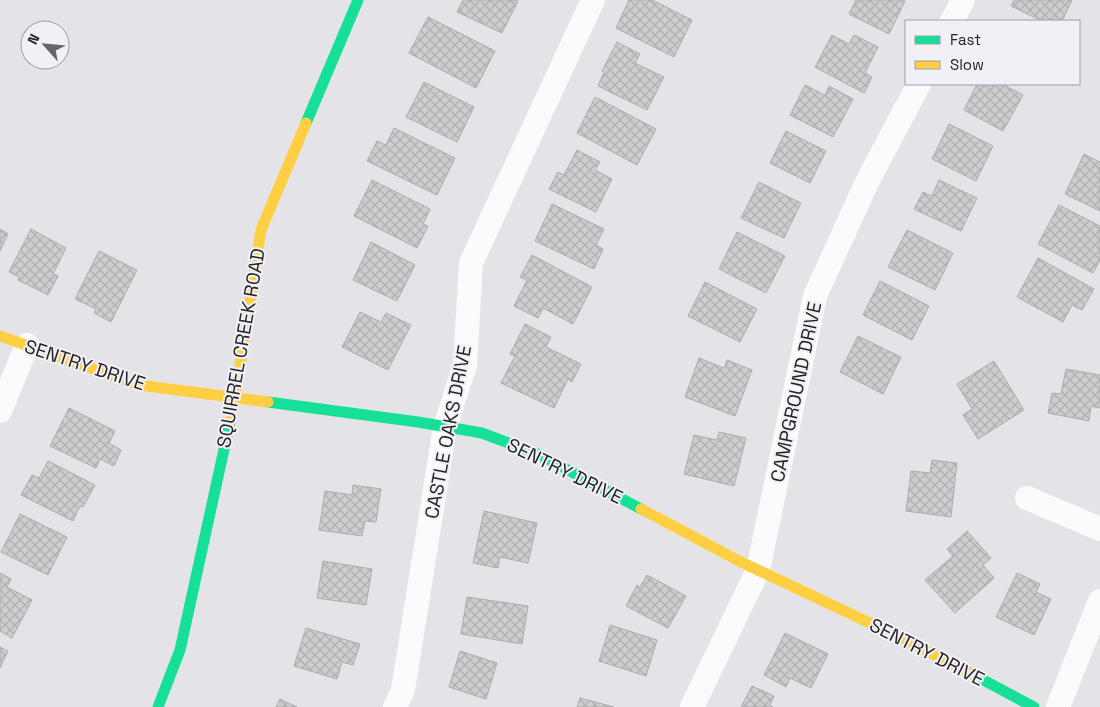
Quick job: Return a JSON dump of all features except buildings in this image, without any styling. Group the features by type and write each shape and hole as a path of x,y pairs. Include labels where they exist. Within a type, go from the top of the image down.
{"street":[{"name":"SQUIRREL CREEK ROAD","path":"158,707 180,650 235,398 261,230 358,0"},
{"name":"CASTLE OAKS DRIVE","path":"394,707 403,690 446,427 465,365 471,263 593,0"},
{"path":"953,20 963,0"},
{"name":"CAMPGROUND DRIVE","path":"692,707 758,570 815,296 868,180 918,85"},
{"name":"SENTRY DRIVE","path":"0,336 139,385 418,422 482,433 540,455 758,570 910,642 1034,707"},
{"path":"0,411 27,345"},
{"path":"1027,498 1100,529"},
{"path":"1058,707 1100,601"}],"traffic: fast":[{"path":"306,123 358,0"},
{"path":"268,402 418,422 482,433 540,455 641,509"},
{"path":"158,707 180,650 230,422"},
{"path":"972,674 1034,707"}],"traffic: slow":[{"path":"230,422 261,230 306,123"},
{"path":"0,336 139,385 268,402"},
{"path":"641,509 741,562 910,642 972,674"}]}
